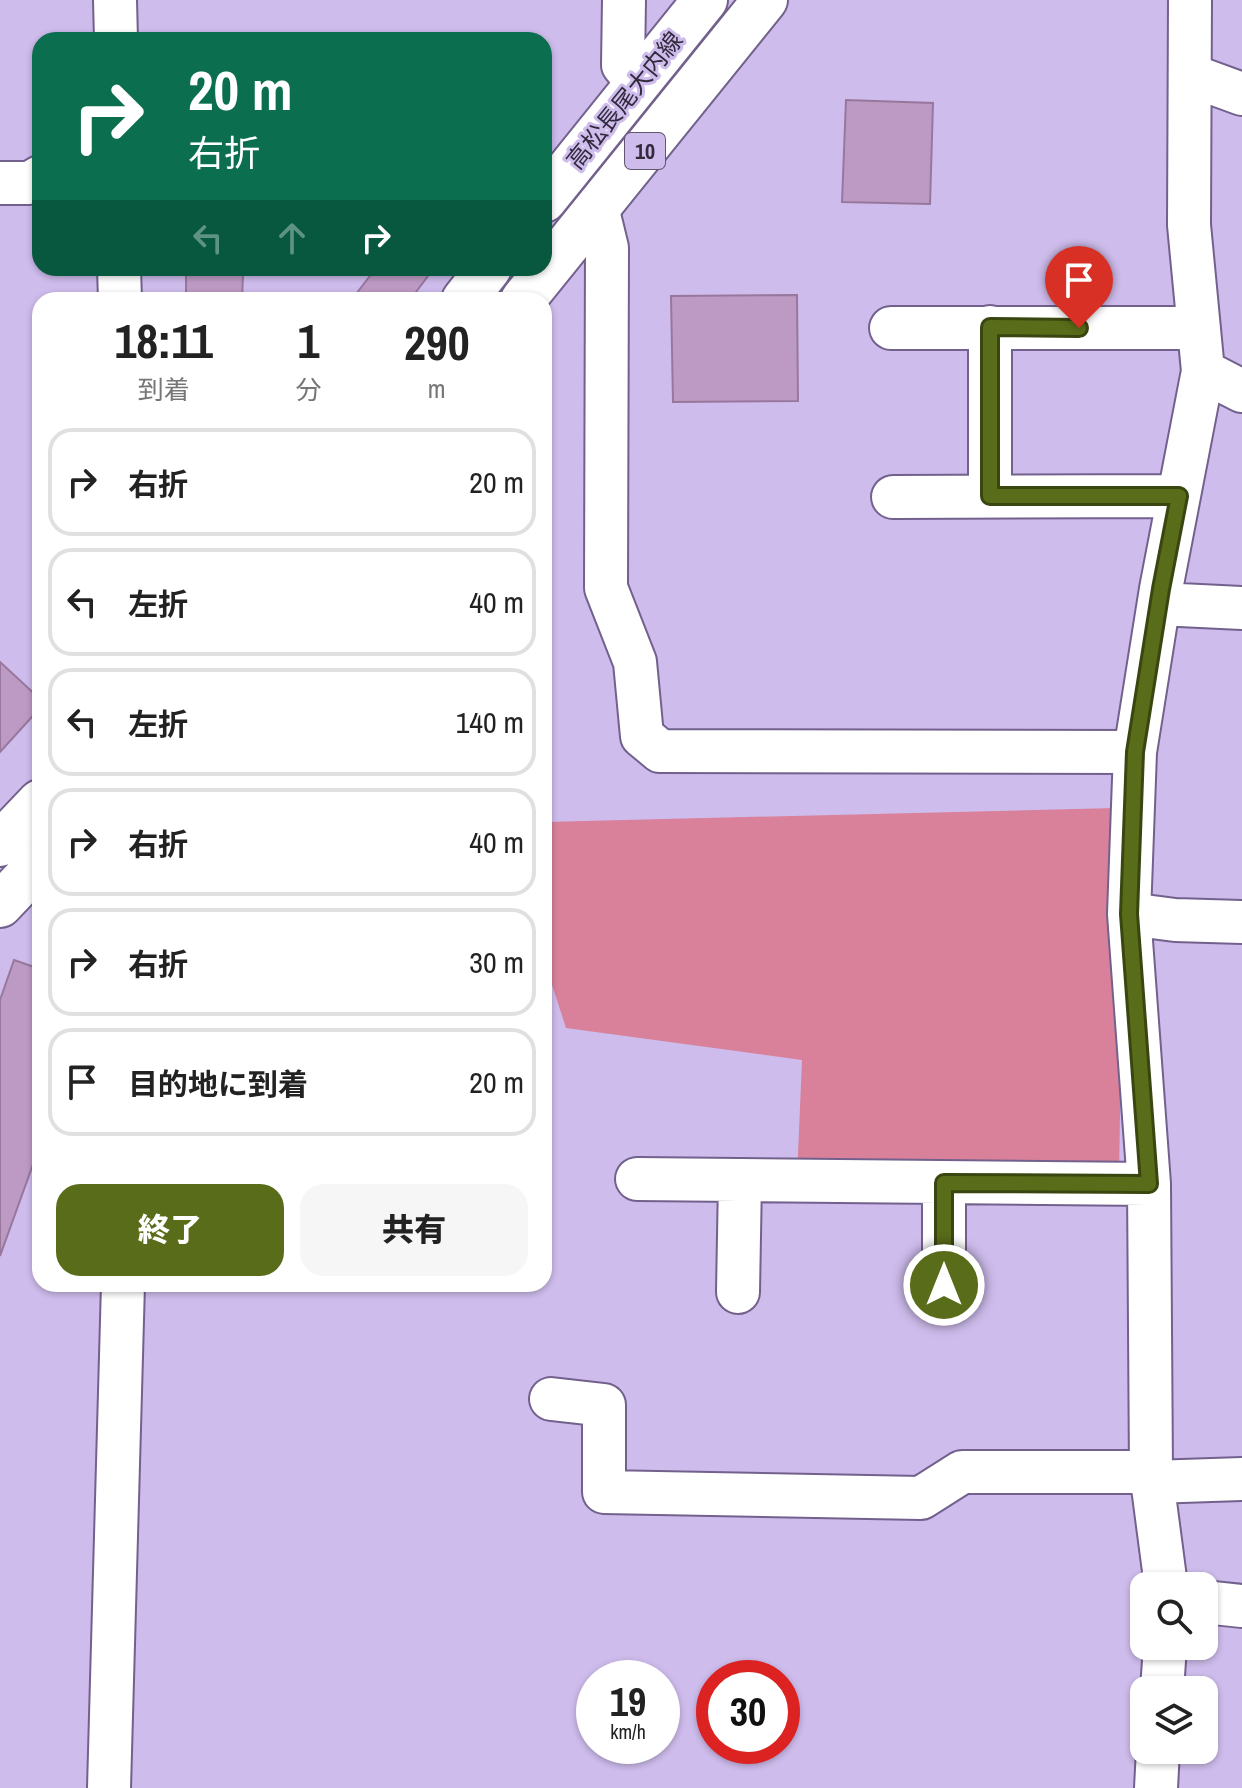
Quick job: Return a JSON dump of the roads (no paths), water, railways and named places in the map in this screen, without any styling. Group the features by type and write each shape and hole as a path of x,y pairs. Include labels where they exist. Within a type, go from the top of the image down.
{"main road":[{"name":"高松長尾大内線","path":"552,190 705,0"},
{"name":"高松長尾大内線","path":"552,266 765,0"},
{"path":"470,292 483,276"},
{"name":"高松長尾大内線","path":"530,292 543,276"},
{"path":"0,844 32,810"},
{"path":"0,905 32,871"}],"street":[{"path":"115,0 116,32"},
{"path":"624,0 623,65 638,83"},
{"path":"1164,1572 1152,1477 1149,1184 1129,914 1135,752 1203,371 1189,225 1190,0"},
{"path":"1190,75 1242,94"},
{"path":"0,183 32,182"},
{"path":"598,211 607,248 606,588 635,662 642,736 660,751 1135,752"},
{"path":"990,327 990,496"},
{"path":"891,328 1199,328"},
{"path":"1203,371 1242,391"},
{"path":"893,497 1179,496"},
{"path":"1159,604 1242,608"},
{"path":"1129,914 1175,920 1242,922"},
{"path":"637,1179 1149,1184"},
{"path":"738,1292 740,1180"},
{"path":"944,1183 944,1285"},
{"path":"109,1788 123,1292"},
{"path":"551,1399 604,1405 604,1492 921,1498 962,1472 1242,1479"},
{"path":"1218,1603 1242,1606"},
{"path":"1156,1788 1157,1764"}]}
